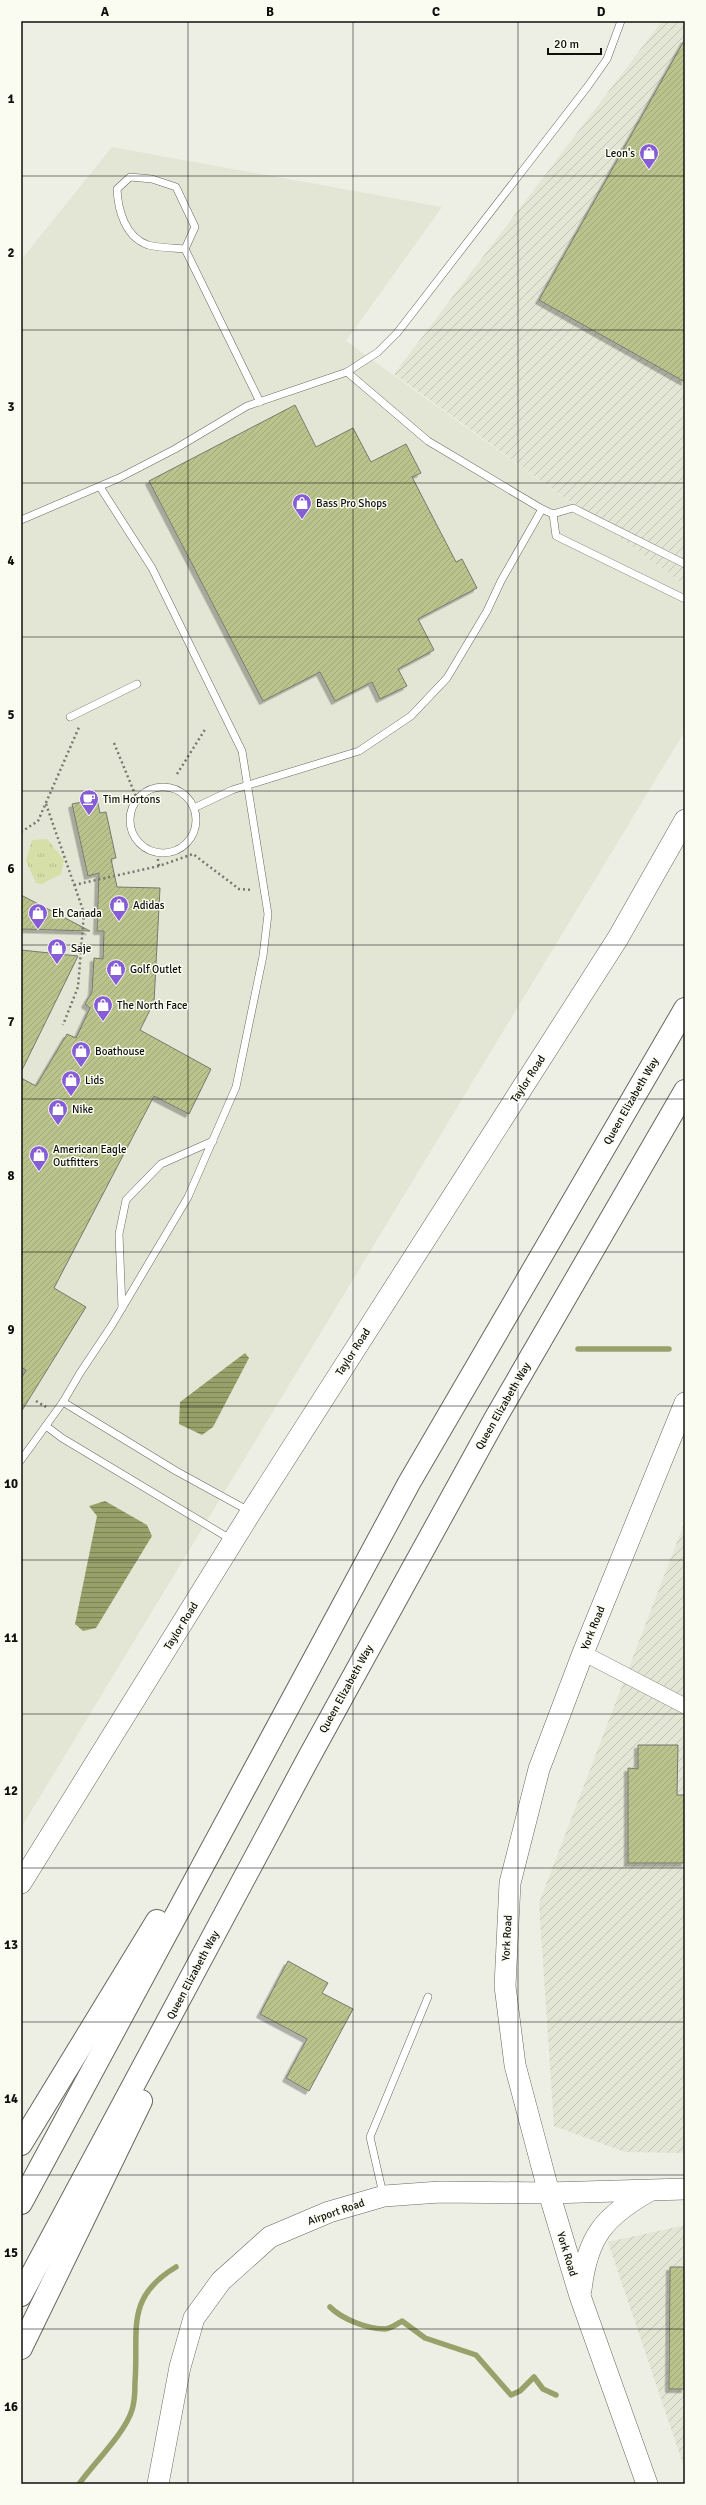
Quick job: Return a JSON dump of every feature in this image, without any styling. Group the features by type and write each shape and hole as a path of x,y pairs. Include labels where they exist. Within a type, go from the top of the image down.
{"highway":[{"name":"Queen Elizabeth Way","path":"21,2203 410,1483 685,1009"},
{"name":"Queen Elizabeth Way","path":"21,2296 308,1759 495,1419 685,1091"},
{"path":"21,2144 290,1705"},
{"path":"21,2348 308,1759"}],"main road":[{"name":"Taylor Road","path":"21,1883 234,1541 250,1512 614,944 685,820"},
{"name":"York Road","path":"647,2484 580,2296 549,2193 515,2065 506,1993 510,1883 539,1769 583,1653 684,1408"},
{"path":"580,2296 584,2262 599,2231 622,2206 652,2189"},
{"name":"Airport Road","path":"158,2484 180,2367 194,2318 221,2281 270,2237 329,2212 384,2196 440,2192 549,2193 685,2189"}],"street":[{"path":"583,1653 685,1706"}],"lane":[{"path":"21,520 100,487 176,449 247,406 347,372 378,352 397,333 588,86 607,59 621,21"},
{"path":"130,177 152,179 176,188 195,228 185,249 148,245 132,234 118,209 117,189 130,177"},
{"path":"185,249 260,402"},
{"path":"347,372 428,441 542,509 553,514 572,508 685,564"},
{"path":"21,1460 63,1402 122,1308 188,1197 236,1087 263,956 268,914 242,751 156,575 100,487"},
{"path":"194,808 232,790 248,787 359,751 411,716 447,678 487,611 501,581 542,509"},
{"path":"553,514 556,536 685,599"},
{"path":"70,716 137,684"},
{"path":"157,787 168,787 179,791 188,798 194,808 195,828 185,845 167,854 157,854 139,844 132,832 129,817 137,799 146,791 157,787"},
{"path":"122,1308 119,1234 126,1200 160,1164 213,1141"},
{"path":"63,1402 176,1471 250,1512"},
{"path":"46,1426 62,1438 234,1541"},
{"path":"384,2196 370,2137 428,1997"}],"path":[{"path":"21,832 38,821 80,725"},
{"path":"177,774 206,728"},
{"path":"114,743 137,799"},
{"path":"46,804 84,913 78,987 63,1025"},
{"path":"157,854 159,866"},
{"path":"74,886 159,866 193,854 239,889 264,891"}],"shaded area":[{"path":"662,21 685,21 685,585 394,374"},
{"path":"112,147 442,207 346,341 685,585 685,731 21,1828 21,260"},
{"path":"245,1353 249,1358 213,1427 202,1435 179,1424 180,1402"},
{"path":"105,1501 147,1525 152,1536 96,1628 83,1631 75,1624 97,1516 89,1506"},
{"path":"685,1521 685,2153 625,2152 554,2126 539,1903"},
{"path":"685,2225 685,2470 608,2242"}],"green space":[{"path":"47,839 64,860 61,874 42,884 36,883 26,861 32,840"}],"building":[{"name":"Leon's","path":"685,39 685,382 539,300"},
{"name":"Bass Pro Shops","path":"295,405 316,447 353,428 371,462 406,444 421,473 412,477 456,562 462,559 477,588 418,619 434,650 398,669 407,686 380,699 372,682 335,701 320,672 263,701 149,481"},
{"path":"97,799 100,813 106,812 116,858 111,859 117,887 160,888 154,1002 140,1030 211,1069 189,1114 154,1096 54,1288 86,1307 21,1412 21,1379 26,1370 21,1367 21,1078 36,1086 67,1034 76,1038 90,1008 85,1004 92,992 94,958 103,959 104,931 97,931 99,873 88,876 72,804"},
{"path":"21,895 90,931 21,929"},
{"path":"21,950 78,956 21,1072"},
{"path":"638,1745 678,1745 677,1795 685,1795 685,1863 628,1863 628,1768 638,1769"},
{"path":"288,1961 328,1983 322,1993 353,2009 309,2091 286,2078 307,2039 260,2014"},
{"path":"670,2267 685,2267 685,2389 669,2389"}],"waterway":[{"path":"578,1349 669,1349"},
{"path":"79,2484 116,2438 128,2419 134,2400 136,2331 141,2304 148,2291 159,2279 176,2267"},
{"path":"330,2307 341,2316 378,2329 387,2329 402,2321 425,2338 476,2355 511,2395 520,2391 534,2377 543,2389 556,2395"}],"place":[{"name":"Leon's","path":"649,170"},
{"name":"Bass Pro Shops","path":"302,520"},
{"name":"Tim Hortons","path":"89,816"},
{"name":"Adidas","path":"119,922"},
{"name":"Eh Canada","path":"38,930"},
{"name":"Saje","path":"57,965"},
{"name":"Golf Outlet","path":"116,986"},
{"name":"The North Face","path":"103,1022"},
{"name":"Boathouse","path":"81,1068"},
{"name":"Lids","path":"71,1097"},
{"name":"Nike","path":"58,1126"},
{"name":"American Eagle Outfitters","path":"39,1172"}]}
